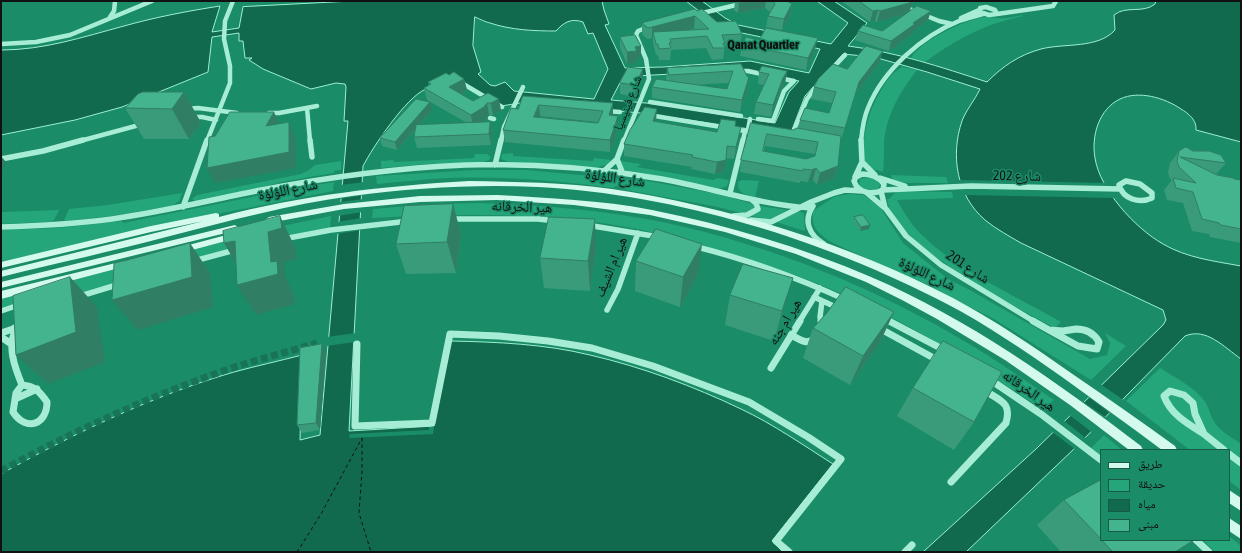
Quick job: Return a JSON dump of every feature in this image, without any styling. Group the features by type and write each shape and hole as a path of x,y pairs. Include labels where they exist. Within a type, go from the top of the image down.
{"main road":[{"name":"شارع اللؤلؤة","path":"1,274 273,207 334,196 399,188 458,184 544,185 645,197 725,215 781,231 844,253 950,301 1024,346 1123,415 1169,449"},
{"name":"شارع اللؤلؤة","path":"257,223 404,201 478,198 584,203 685,220 768,242 808,256 867,280 913,302 1013,359 1136,449"},
{"path":"1,265 172,224 273,207"},
{"path":"268,227 334,211"},
{"path":"1,285 240,230 1,295"},
{"path":"1230,497 1241,505"},
{"path":"1230,525 1241,533"}],"street":[{"path":"109,19 114,11 115,1"},
{"path":"1,44 25,44 50,40 80,32 152,1"},
{"path":"183,206 229,89 231,77 224,39 224,26 233,1"},
{"path":"693,15 753,1"},
{"path":"890,1 939,21 952,24"},
{"path":"959,21 963,17 984,7 996,12 1010,12 1048,7 1052,6 1056,1"},
{"path":"980,10 984,14 991,16 996,12"},
{"path":"865,192 856,187 855,180 862,162 861,140 867,109 879,86 893,67 908,54 952,24 984,14"},
{"path":"939,21 946,28"},
{"name":"شارع فينيسيا","path":"604,171 617,159 649,79 646,59 636,38 637,34 641,29 657,25"},
{"path":"784,137 791,138 812,88 845,56"},
{"path":"735,72 748,71 794,81 784,91 773,121 758,119"},
{"path":"460,82 502,107"},
{"path":"495,164 504,127 523,87"},
{"path":"650,102 742,116"},
{"path":"265,113 279,113 317,106"},
{"path":"178,112 199,107 219,112 243,113"},
{"path":"307,108 312,157"},
{"path":"601,110 620,112"},
{"path":"644,114 765,134"},
{"path":"184,117 202,116 208,119 216,120"},
{"path":"730,193 750,119"},
{"path":"1,159 43,152 147,123"},
{"path":"792,135 799,136"},
{"path":"617,159 623,174"},
{"path":"725,215 755,221 771,222 820,198 845,190 876,193 882,190 884,184 862,162"},
{"path":"1,227 57,225 103,220 335,177 432,166 495,164 604,171 685,183 783,207 811,208"},
{"path":"845,190 862,174 877,177"},
{"name":"شارع 202","path":"877,177 915,187"},
{"path":"1122,182 1134,182 1148,187 1153,196 1150,200 1137,200 1125,195 1120,189 1119,185 1122,182"},
{"name":"شارع 202","path":"882,190 915,187 1120,189"},
{"name":"شارع 201","path":"882,190 886,209"},
{"name":"شارع 201","path":"865,192 886,209 906,236 941,265 982,291 1049,330 1082,348 1090,350 1097,348 1098,346 1097,339 1087,330 1049,330"},
{"path":"725,215 742,216 755,211 758,207 756,202 750,198"},
{"path":"820,198 811,208 807,226 814,237 820,242 844,253"},
{"name":"هير الخرقانه","path":"445,219 538,219 560,221"},
{"path":"276,240 366,225 418,220"},
{"path":"582,224 663,238"},
{"name":"هير ام الشيف","path":"607,310 618,288 638,233"},
{"path":"684,243 753,263 820,288 853,304"},
{"path":"189,263 243,248"},
{"path":"68,300 127,282"},
{"name":"هير ام جنه","path":"771,368 820,288"},
{"path":"814,297 849,313"},
{"path":"792,334 804,342 812,341 818,336 823,328 820,317 822,301"},
{"path":"1,311 18,306 25,308 28,316 14,331 10,343 22,385"},
{"path":"880,316 938,346 951,355"},
{"path":"1,333 20,325"},
{"path":"875,326 901,339 942,364"},
{"path":"357,344 355,426 432,423 450,334 534,339 592,348 653,366 749,402 808,437 841,459 776,541 789,552"},
{"path":"1,337 10,343"},
{"name":"هير الخرقانه","path":"984,376 1041,414 1100,459"},
{"path":"951,482 1006,423 1009,412 1006,406 996,397 976,384"},
{"path":"22,385 30,385 37,388 47,402 45,414 37,422 31,425 25,425 19,422 13,412 16,393 22,385"},
{"path":"15,399 37,388"},
{"path":"1204,434 1195,414 1193,403 1184,395 1170,391 1167,392 1164,396 1170,407 1184,422 1204,434 1223,449"},
{"path":"1230,455 1241,463"},
{"path":"1197,541 1209,552"},
{"path":"905,552 912,545"}],"green space":[{"path":"1023,16 971,33 925,62 911,58 916,51 933,38 956,26 986,17 1009,18"},
{"path":"902,67 917,70 895,104 888,123 885,133 883,172 870,168 863,161 865,133 869,115 883,87 891,76"},
{"path":"513,153 513,156 593,161 594,158 611,160 609,164 595,168 511,163 501,159 502,154"},
{"path":"475,154 487,154 491,157 489,160 483,162 428,164 381,168 381,161 393,160 394,162 474,158"},
{"path":"341,161 341,170 334,171 334,173 287,181 197,202 192,199 197,195 301,174 315,165"},
{"path":"621,161 641,164 637,167 713,180 718,178 729,180 727,186 719,189 630,173 623,169"},
{"path":"476,170 527,170 634,180 623,187 616,186 613,188 511,178 440,178 377,184 376,176"},
{"path":"891,175 946,177 948,183 907,183 893,180"},
{"path":"868,177 878,182 880,185 878,189 868,190 859,186 860,179"},
{"path":"637,179 718,194 760,206 787,210 768,220 718,207 621,189"},
{"path":"742,180 759,181 755,197 740,191 738,182"},
{"path":"334,182 333,191 182,221 1,262 1,230 57,228 122,221 123,223 286,190"},
{"path":"897,191 952,192 953,198 897,200 916,229 954,261 990,283 1061,322 1055,328 986,290 932,254 910,235 894,217 887,199 889,199"},
{"path":"182,193 179,201 172,206 111,216 67,221 64,220 69,209 108,205"},
{"path":"848,194 864,195 880,207 903,243 948,279 970,290 1090,359 1107,355 1110,343 1105,333 1126,346 1091,380 994,319 829,241 816,229 813,221 813,211 834,197"},
{"path":"479,203 573,209 644,218 707,233 785,257 862,288 936,325 981,351 1054,400 1042,409 991,375 938,343 856,300 828,288 767,265 677,239 641,230 560,218 507,215 453,215 372,218 373,209 430,204"},
{"path":"59,210 54,220 51,222 1,224 1,212"},
{"path":"797,211 804,213 805,231 776,222"},
{"path":"331,216 330,228 276,237 55,302 11,305 1,308 1,297 133,265 282,226"},
{"path":"1160,368 1188,385 1198,393 1206,403 1215,424 1241,444 1241,490 1230,482 1230,449 1189,449 1126,401"},
{"path":"1104,435 1121,449 1100,449 1100,455 1091,448"},
{"path":"1230,537 1241,546 1241,552 1215,552 1203,541 1230,541"}],"water":[{"path":"353,1 602,1 609,24 605,25 625,68 750,61 809,73 820,49 737,32 716,24 686,1 702,1 725,18 738,25 831,44 848,23 817,1 834,1 867,23 848,46 901,56 987,82 1012,62 1033,51 1050,47 1090,43 1108,36 1115,30 1114,15 1124,10 1145,9 1155,4 1156,1 1241,1 1241,142 1196,130 1192,117 1175,105 1152,96 1135,95 1120,99 1107,109 1098,124 1094,141 1094,150 1098,170 1111,195 1130,218 1152,237 1172,249 1191,256 1241,266 1241,359 1221,344 1207,336 1193,334 1185,336 1076,447 966,552 923,552 1036,449 1163,325 1166,320 1163,310 1021,243 989,223 975,210 962,187 958,175 957,148 958,134 962,121 980,89 874,57 843,54 805,96 790,135 641,113 520,103 501,106 459,80 430,87 418,94 409,102 382,135 363,166 349,431 434,426 451,341 503,343 556,348 629,365 667,378 741,409 776,428 833,464 772,541 783,552 1,552 1,474 86,430 173,392 234,372 302,355 300,440 320,435 348,121 344,121 345,84 336,83 311,89 263,69 249,60 252,58 245,58 243,41 239,41 239,33 212,37 208,72 122,107 75,120 1,135 1,50 33,48 48,45 160,17 220,6 212,32 239,28 243,7","holes":["475,17 486,22 506,27 539,31 556,31 565,23 575,20 583,22 588,34 593,33 608,69 594,99 514,91 505,82 495,86 490,85 478,74 481,72 473,46","748,70 799,81 789,92 775,123 657,104 611,100 623,77"]}],"pier":[{"path":"958,180 1106,183 1116,198 964,195"},
{"path":"364,182 364,195 339,199 340,185"},
{"path":"364,199 363,212 337,216 339,202"},
{"path":"362,218 362,230 336,234 337,222"},
{"path":"356,333 355,342 326,346 327,337"},
{"path":"1100,384 1125,401 1111,414 1087,396"},
{"path":"1082,401 1107,418 1093,433 1068,414"},
{"path":"1063,420 1087,439 1076,450 1051,431"},
{"path":"434,426 433,434 349,438 350,434 429,430 429,427"}],"building":[{"path":"772,1 787,1 792,4 784,19 768,16 775,4"},
{"path":"859,1 913,2 880,11 873,11"},
{"path":"917,6 931,11 891,41 858,31 863,25 882,31"},
{"path":"695,9 697,11 702,9 717,22 736,21 742,34 722,35 725,48 713,48 707,36 670,39 671,43 669,43 671,48 659,49 653,32 709,29 695,16 648,28 642,23"},
{"path":"766,28 818,38 808,58 742,45 746,37 759,40"},
{"path":"635,35 641,46 635,47 637,51 627,52 620,37"},
{"path":"866,46 883,51 859,82 845,128 800,120 805,108 829,113 836,92 814,87 818,79 833,64 847,69"},
{"path":"741,64 749,77 742,100 652,87 656,79 727,89 733,71 669,75 667,68"},
{"path":"762,66 787,71 773,105 756,102 769,74 759,72"},
{"path":"628,67 643,69 635,85 620,83"},
{"path":"454,72 464,79 449,87 473,101 488,93 499,99 491,103 487,103 484,107 471,115 424,88 431,84 428,82 446,73 449,75"},
{"path":"143,92 184,92 172,109 125,108 138,94"},
{"path":"523,96 613,103 609,115 618,116 610,140 503,130 511,108 518,109","holes":["539,105 603,111 598,123 534,117"]},
{"path":"416,99 430,102 395,142 380,138"},
{"path":"645,107 657,109 653,121 717,132 721,119 736,121 735,126 741,127 736,147 727,146 726,160 717,162 692,157 693,155 624,144 630,130"},
{"path":"230,112 274,112 266,126 289,122 289,152 207,168 209,137 215,136"},
{"path":"490,122 489,134 414,137 416,125"},
{"path":"751,123 793,130 797,128 841,136 838,166 820,173 816,168 812,170 803,169 803,171 741,160","holes":["767,134 818,142 815,156 806,159 763,151"]},
{"path":"1186,147 1193,151 1209,151 1221,155 1226,163 1180,157 1217,175 1241,180 1241,229 1202,219 1193,192 1176,188 1173,178 1196,183 1179,167 1177,161 1179,151"},
{"path":"453,204 447,242 396,244 404,206"},
{"path":"863,215 870,225 861,227 854,217"},
{"path":"280,216 282,228 268,232 271,262 277,261 278,274 237,285 235,241 224,243 223,231"},
{"path":"549,217 595,219 588,261 540,258"},
{"path":"656,229 702,244 683,277 636,261"},
{"path":"190,243 192,277 112,300 114,264"},
{"path":"743,264 793,278 782,311 730,295"},
{"path":"70,277 76,332 16,355 13,296"},
{"path":"846,287 894,312 863,356 813,328 826,314"},
{"path":"943,341 1002,372 974,422 913,388"},
{"path":"322,344 316,423 297,425 300,348"},
{"path":"1100,481 1100,538 1064,500"},
{"path":"1103,541 1192,541 1175,552 1113,552"}],"ferry route":[{"path":"297,552 321,514 362,438 362,471 359,513 371,552"}],"tunnel":[{"path":"1,471 84,428 170,391 240,365 317,343"}],"district":[{"name":"Qanat Quartier","path":"763,45"}]}
